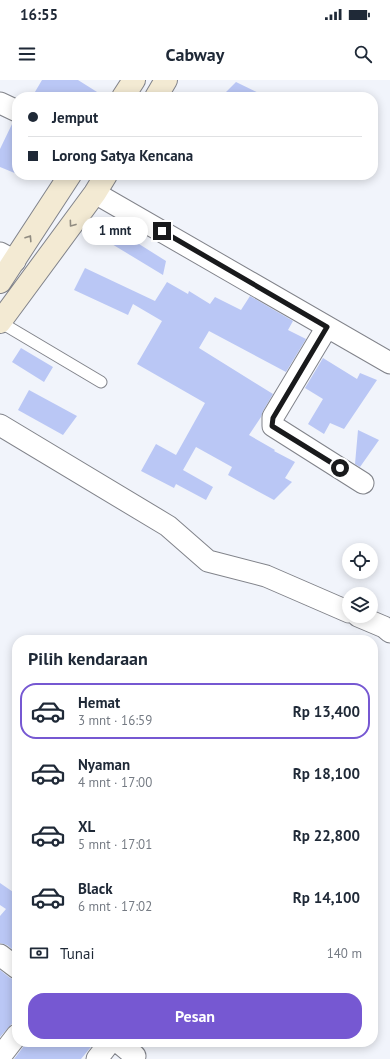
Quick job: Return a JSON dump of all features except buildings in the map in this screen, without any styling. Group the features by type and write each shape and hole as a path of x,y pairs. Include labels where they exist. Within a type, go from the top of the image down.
{"main road":[{"path":"126,92 134,80"},
{"path":"159,92 166,80"},
{"path":"0,282 7,257 66,180"},
{"path":"0,322 101,184"}],"street":[{"path":"0,103 12,109"},
{"path":"101,184 327,327 390,363"},
{"path":"327,327 273,418 272,426 364,483"},
{"path":"0,425 168,526 208,561 266,576 342,609"},
{"path":"375,623 384,627 390,632"},
{"path":"0,955 12,964"},
{"path":"0,1057 12,1041"},
{"path":"97,1059 106,1047"},
{"path":"124,1047 136,1056"}],"lane":[{"path":"0,322 101,382"}],"route":[{"path":"162,231 327,327 273,418 272,426 340,468"}]}
